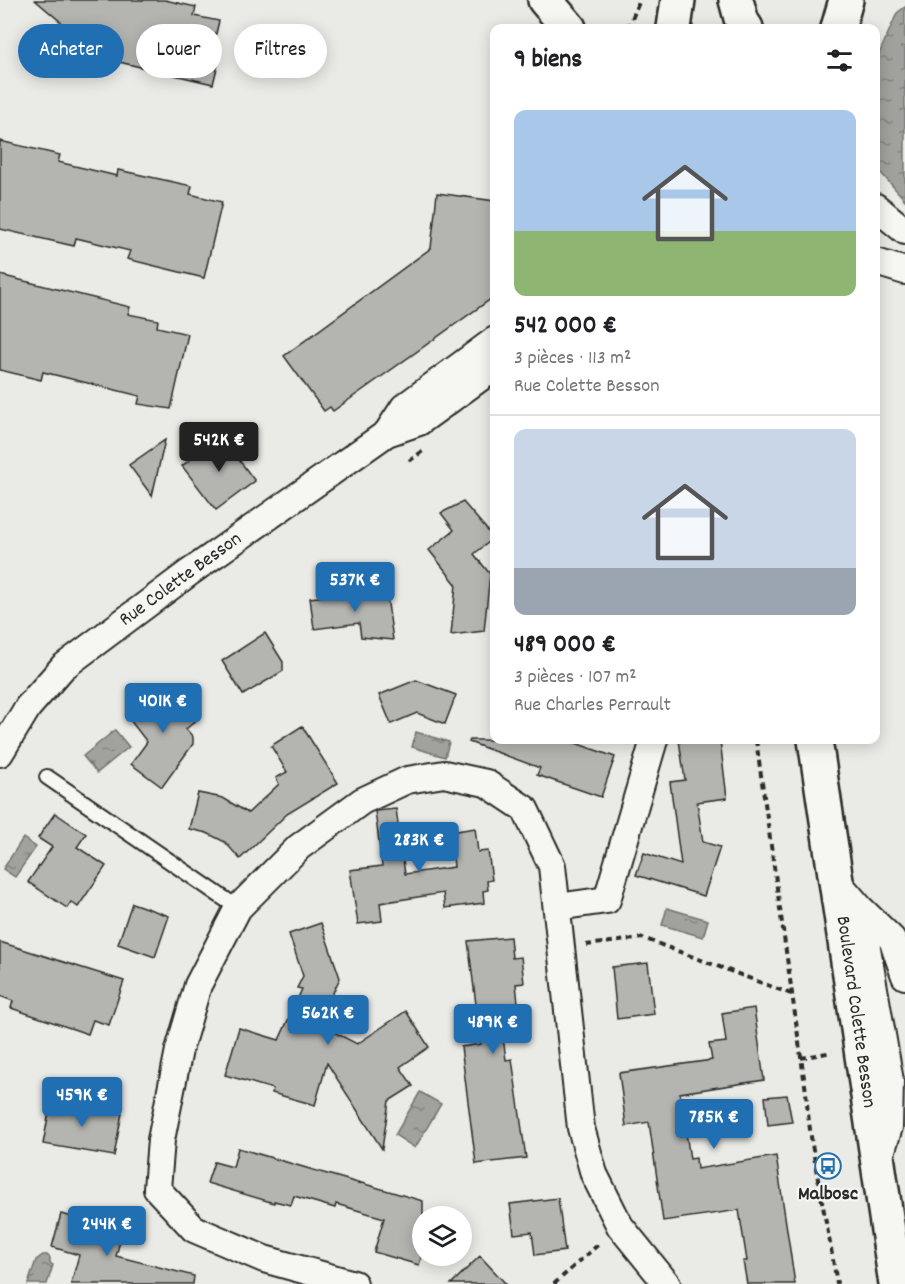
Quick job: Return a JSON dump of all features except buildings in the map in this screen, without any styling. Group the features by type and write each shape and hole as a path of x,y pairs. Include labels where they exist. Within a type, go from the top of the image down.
{"main road":[{"path":"545,0 566,24"},
{"path":"675,24 678,0"},
{"path":"736,0 743,24"},
{"path":"839,24 846,0"},
{"name":"Boulevard Colette Besson","path":"796,744 876,1284"},
{"name":"Boulevard Colette Besson","path":"816,744 896,1284"}],"street":[{"path":"880,210 905,231"},
{"path":"880,263 905,271"},
{"name":"Rue Colette Besson","path":"387,433 404,407 490,344"},
{"name":"Rue Colette Besson","path":"0,753 28,707 63,667 190,572 387,433 419,422 490,371"},
{"path":"556,907 607,900 653,744"},
{"path":"354,1284 264,1259 194,1229 157,1189 161,1140 179,1050 198,985 238,908 298,847 362,801 407,780 444,774 486,783 525,809 552,866 581,1128 594,1174 620,1226 667,1284"},
{"path":"836,879 892,939 905,976"},
{"path":"861,908 898,1086 878,1162"}],"lane":[{"path":"48,777 238,908"}],"path":[{"path":"630,24 640,0"},
{"path":"757,744 785,935 809,1131 837,1284"},
{"path":"561,948 644,939 791,994"},
{"path":"554,1284 620,1226"}],"water":[{"path":"905,7 905,200 880,172 880,52 897,13"},
{"path":"115,730 129,747 97,773 83,756"},
{"path":"416,732 449,742 445,757 412,747"},
{"path":"23,838 36,847 15,877 3,869"},
{"path":"667,908 708,920 703,937 662,925"},
{"path":"420,1092 441,1104 415,1148 395,1135"},
{"path":"43,1255 50,1258 50,1263 53,1265 47,1284 28,1284 36,1260"}],"place":[{"name":"Malbosc","path":"828,1166"}]}
